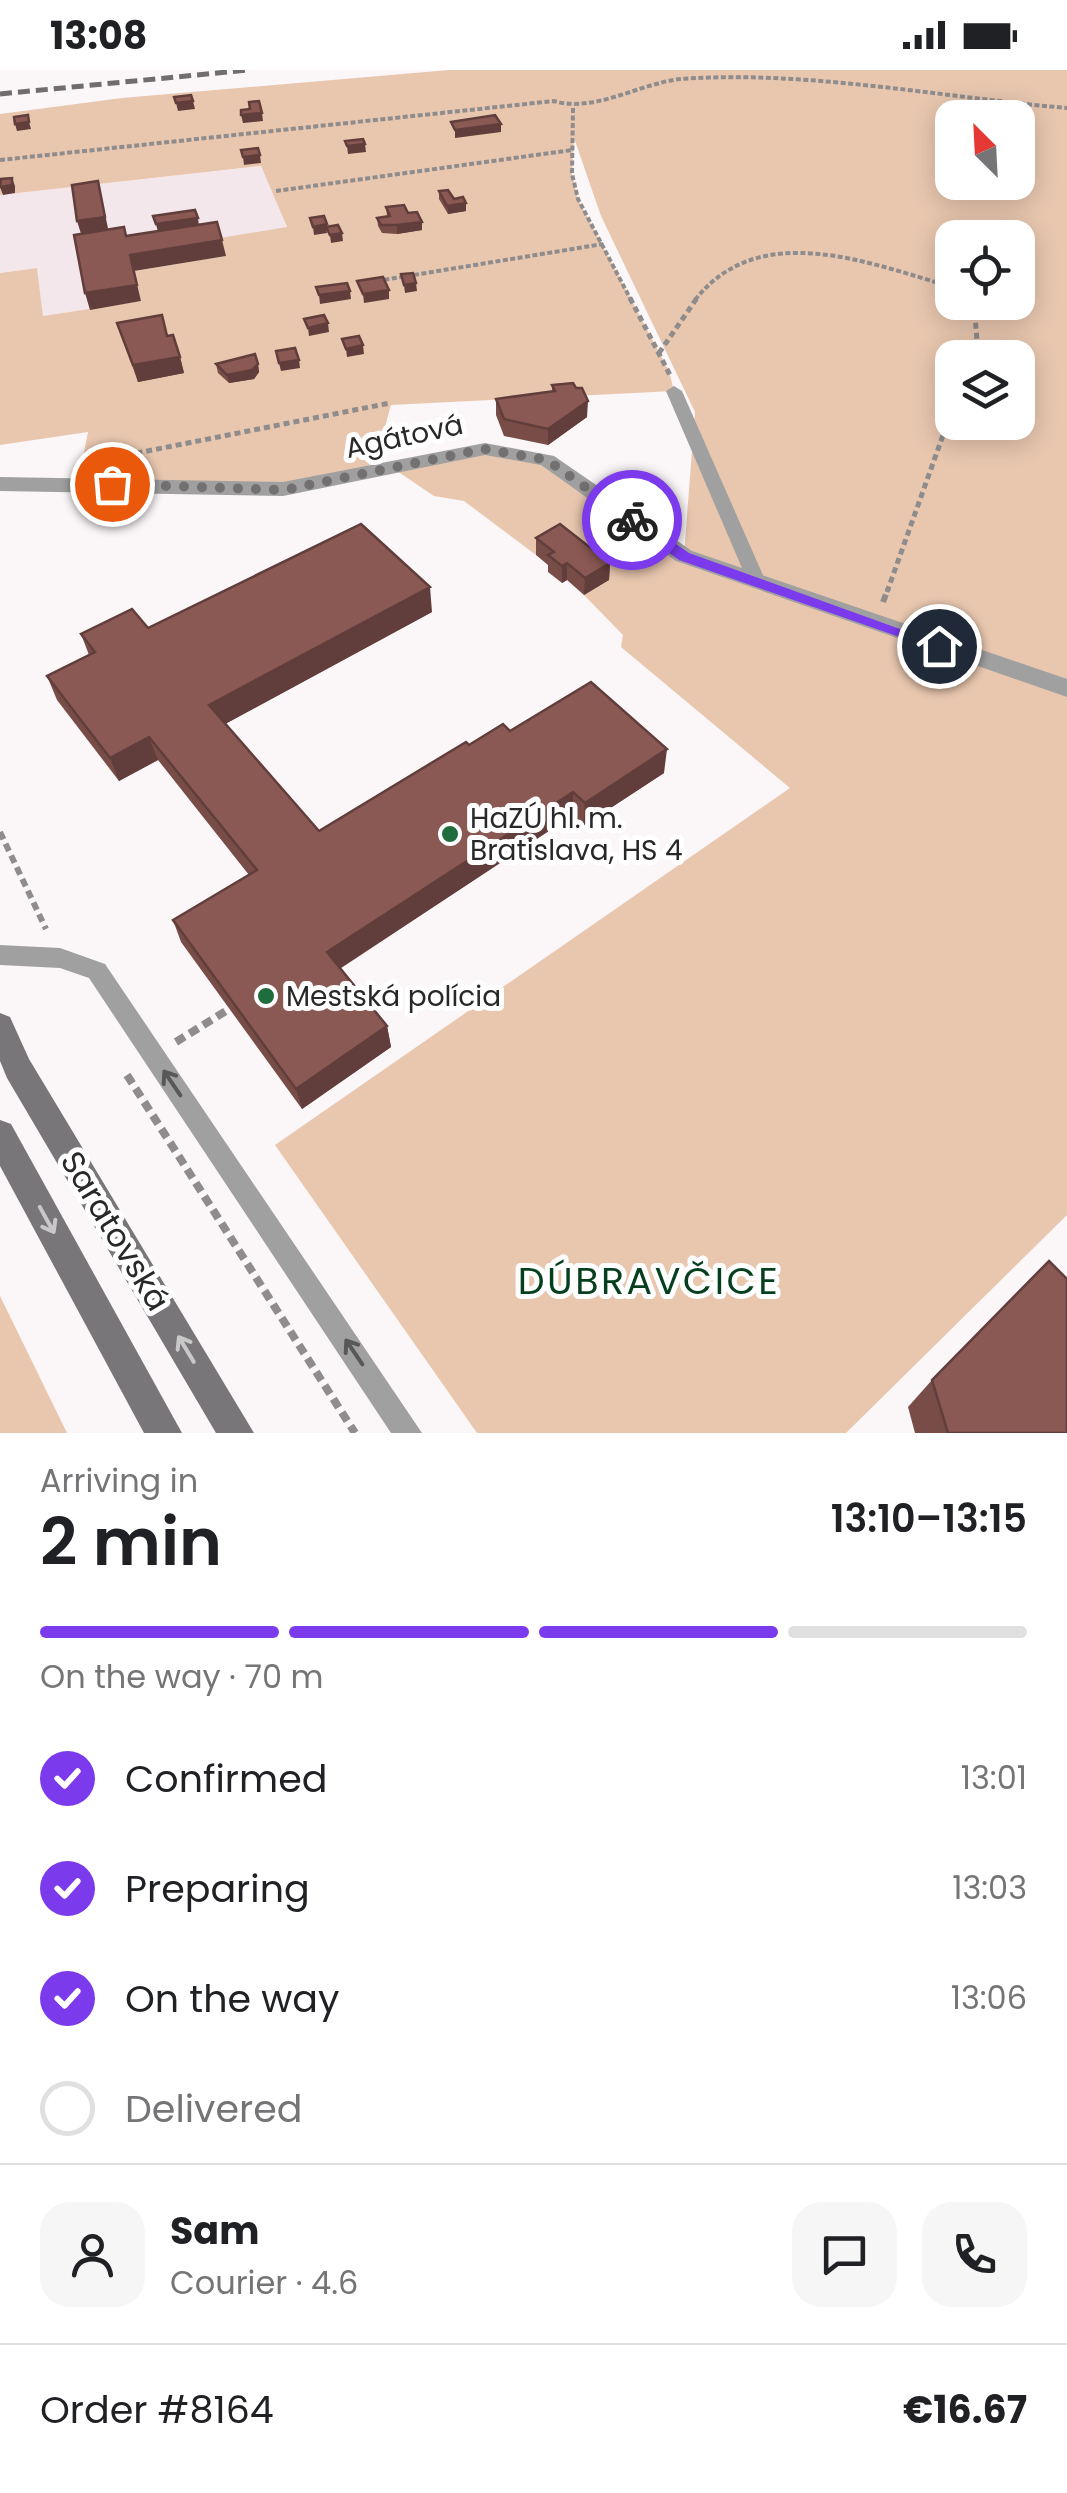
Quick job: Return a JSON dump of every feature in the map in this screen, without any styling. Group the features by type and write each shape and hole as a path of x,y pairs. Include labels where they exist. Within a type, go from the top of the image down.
{"main road":[{"name":"Saratovská","path":"0,1026 18,1068 236,1433"},
{"name":"Saratovská","path":"0,1135 164,1433"}],"street":[{"name":"Agátová","path":"0,484 284,490 484,449 547,460 684,556 1067,688"}],"lane":[{"path":"674,391 757,582"},
{"path":"0,954 60,958 96,971 408,1433"}],"path":[{"path":"668,70 670,81"},
{"path":"0,160 554,101 573,108 670,81 711,77 781,79 1067,108"},
{"path":"573,108 572,150 578,199 659,353 674,391"},
{"path":"276,191 572,150"},
{"path":"374,282 603,244"},
{"path":"659,353 719,274 791,251 806,248 935,282"},
{"path":"102,460 390,403"},
{"path":"875,624 941,440"},
{"path":"154,1056 229,1009"}],"shaded area":[{"path":"449,70 1067,70 1067,1215 846,1433 477,1433 275,1145 790,788 621,647 623,635 584,595 608,581 536,555 464,501 434,496 394,469 485,449 547,460 684,555 695,412 601,216 574,138 572,174 578,199 669,371 674,391 391,405 380,443 367,468 340,482 309,487 225,489 78,483 88,432 0,445 0,273 37,268 43,316 141,301 134,271 225,256 220,238 287,227 261,166 0,195 0,114 122,98"},
{"path":"262,166 287,228 221,238 226,256 135,271 141,301 43,316 37,268 0,273 0,195"},
{"path":"0,1296 67,1433 0,1433"}],"building":[{"path":"191,95 193,101 176,103 174,97"},
{"path":"259,101 262,113 241,115 241,110 250,109 249,102"},
{"path":"28,115 29,122 15,124 14,117"},
{"path":"495,115 501,124 455,130 451,122"},
{"path":"363,139 365,144 347,146 345,141"},
{"path":"258,148 260,155 243,157 241,150"},
{"path":"12,178 12,185 0,187 1,179"},
{"path":"98,181 105,217 77,221 72,185"},
{"path":"448,190 454,199 463,197 466,203 447,206 439,191"},
{"path":"404,205 408,213 417,212 422,222 381,225 377,218 390,216 386,207"},
{"path":"195,210 198,218 156,224 153,216"},
{"path":"324,216 327,224 313,227 310,218"},
{"path":"217,222 222,240 130,255 137,285 85,293 74,235 124,227 126,236"},
{"path":"338,225 342,233 330,235 326,227"},
{"path":"413,273 416,283 404,285 401,274"},
{"path":"383,277 389,290 363,294 357,281"},
{"path":"347,283 350,291 319,295 316,287"},
{"path":"162,315 167,336 173,335 180,357 133,365 117,323"},
{"path":"324,315 328,323 308,328 304,319"},
{"path":"359,336 363,345 346,349 342,339"},
{"path":"295,348 299,360 279,363 276,351"},
{"path":"255,354 258,364 252,370 227,375 216,364"},
{"path":"573,383 582,388 588,401 548,429 504,419 496,399 555,391 552,385"},
{"name":"HaZÚ hl. m. Bratislava, HS 4","path":"361,524 430,587 209,705 319,831 466,742 469,745 503,724 510,731 591,682 667,749 585,803 573,792 327,952 387,1026 296,1089 173,920 257,870 149,737 110,758 47,676 95,652 81,634 132,609 148,628"},
{"path":"560,524 610,563 585,578 567,563 562,566 548,555 554,552 536,538"},
{"path":"1049,1261 1067,1279 1067,1433 948,1433 932,1380"}],"railway":[{"path":"0,94 248,70"}],"way so far":[{"path":"112,484 284,490 484,449 547,460 632,520"}],"place":[{"name":"HaZÚ hl. m. Bratislava, HS 4","path":"450,834"},
{"name":"Mestská polícia","path":"266,996"}],"district":[{"name":"DÚBRAVČICE","path":"649,1281"}],"route":[{"path":"632,520 684,556 939,646"}]}
